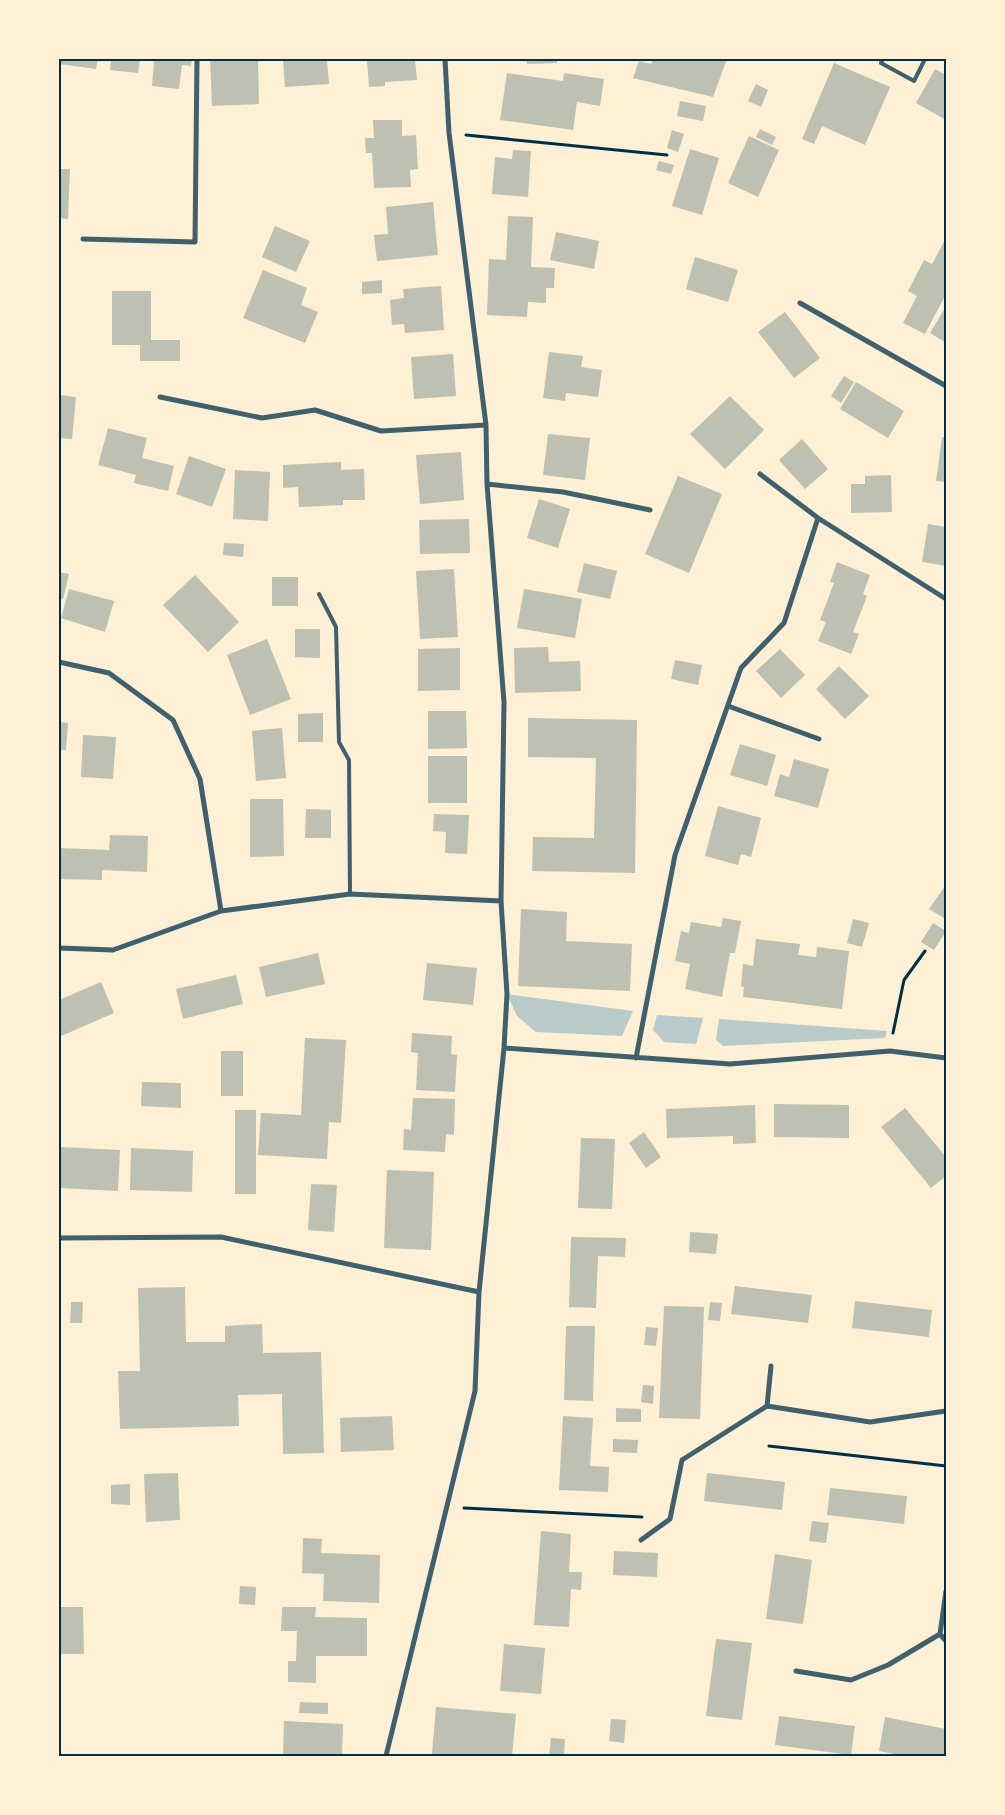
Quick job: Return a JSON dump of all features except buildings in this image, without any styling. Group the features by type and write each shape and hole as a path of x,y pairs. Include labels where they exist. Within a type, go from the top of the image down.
{"street":[{"path":"83,239 195,242 197,59"},
{"path":"386,1756 475,1391 479,1292 504,1048 507,994 502,901 504,702 488,484 486,425 449,133 445,59"},
{"path":"800,303 946,386"},
{"path":"160,397 262,418 315,410 382,431 486,425"},
{"path":"760,474 818,518 946,599"},
{"path":"488,484 563,492 650,510"},
{"path":"636,1058 675,855 741,668 784,623 818,518"},
{"path":"59,662 109,673 173,720 200,779 221,911"},
{"path":"728,706 819,739"},
{"path":"59,948 113,950 221,911 350,894 502,901"},
{"path":"504,1048 730,1064 890,1051 946,1058"},
{"path":"59,1238 221,1237 479,1292"},
{"path":"767,1406 771,1366"},
{"path":"641,1540 670,1519 682,1460 767,1406 870,1422 946,1410"},
{"path":"946,1591 940,1634 946,1641"},
{"path":"796,1671 852,1680 888,1665 940,1634"}],"lane":[{"path":"883,59 881,63 914,81 925,59"},
{"path":"319,594 336,627 339,742 349,760 350,894"}],"path":[{"path":"449,133 667,156"},
{"path":"890,1051 904,980 925,951"},
{"path":"769,1446 946,1466"},
{"path":"448,1507 670,1519"}],"shaded area":[{"path":"507,994 633,1011 622,1036 536,1032 517,1016"},
{"path":"657,1015 703,1018 696,1044 664,1042 653,1030"},
{"path":"719,1019 887,1031 885,1038 723,1046 716,1040"}]}
